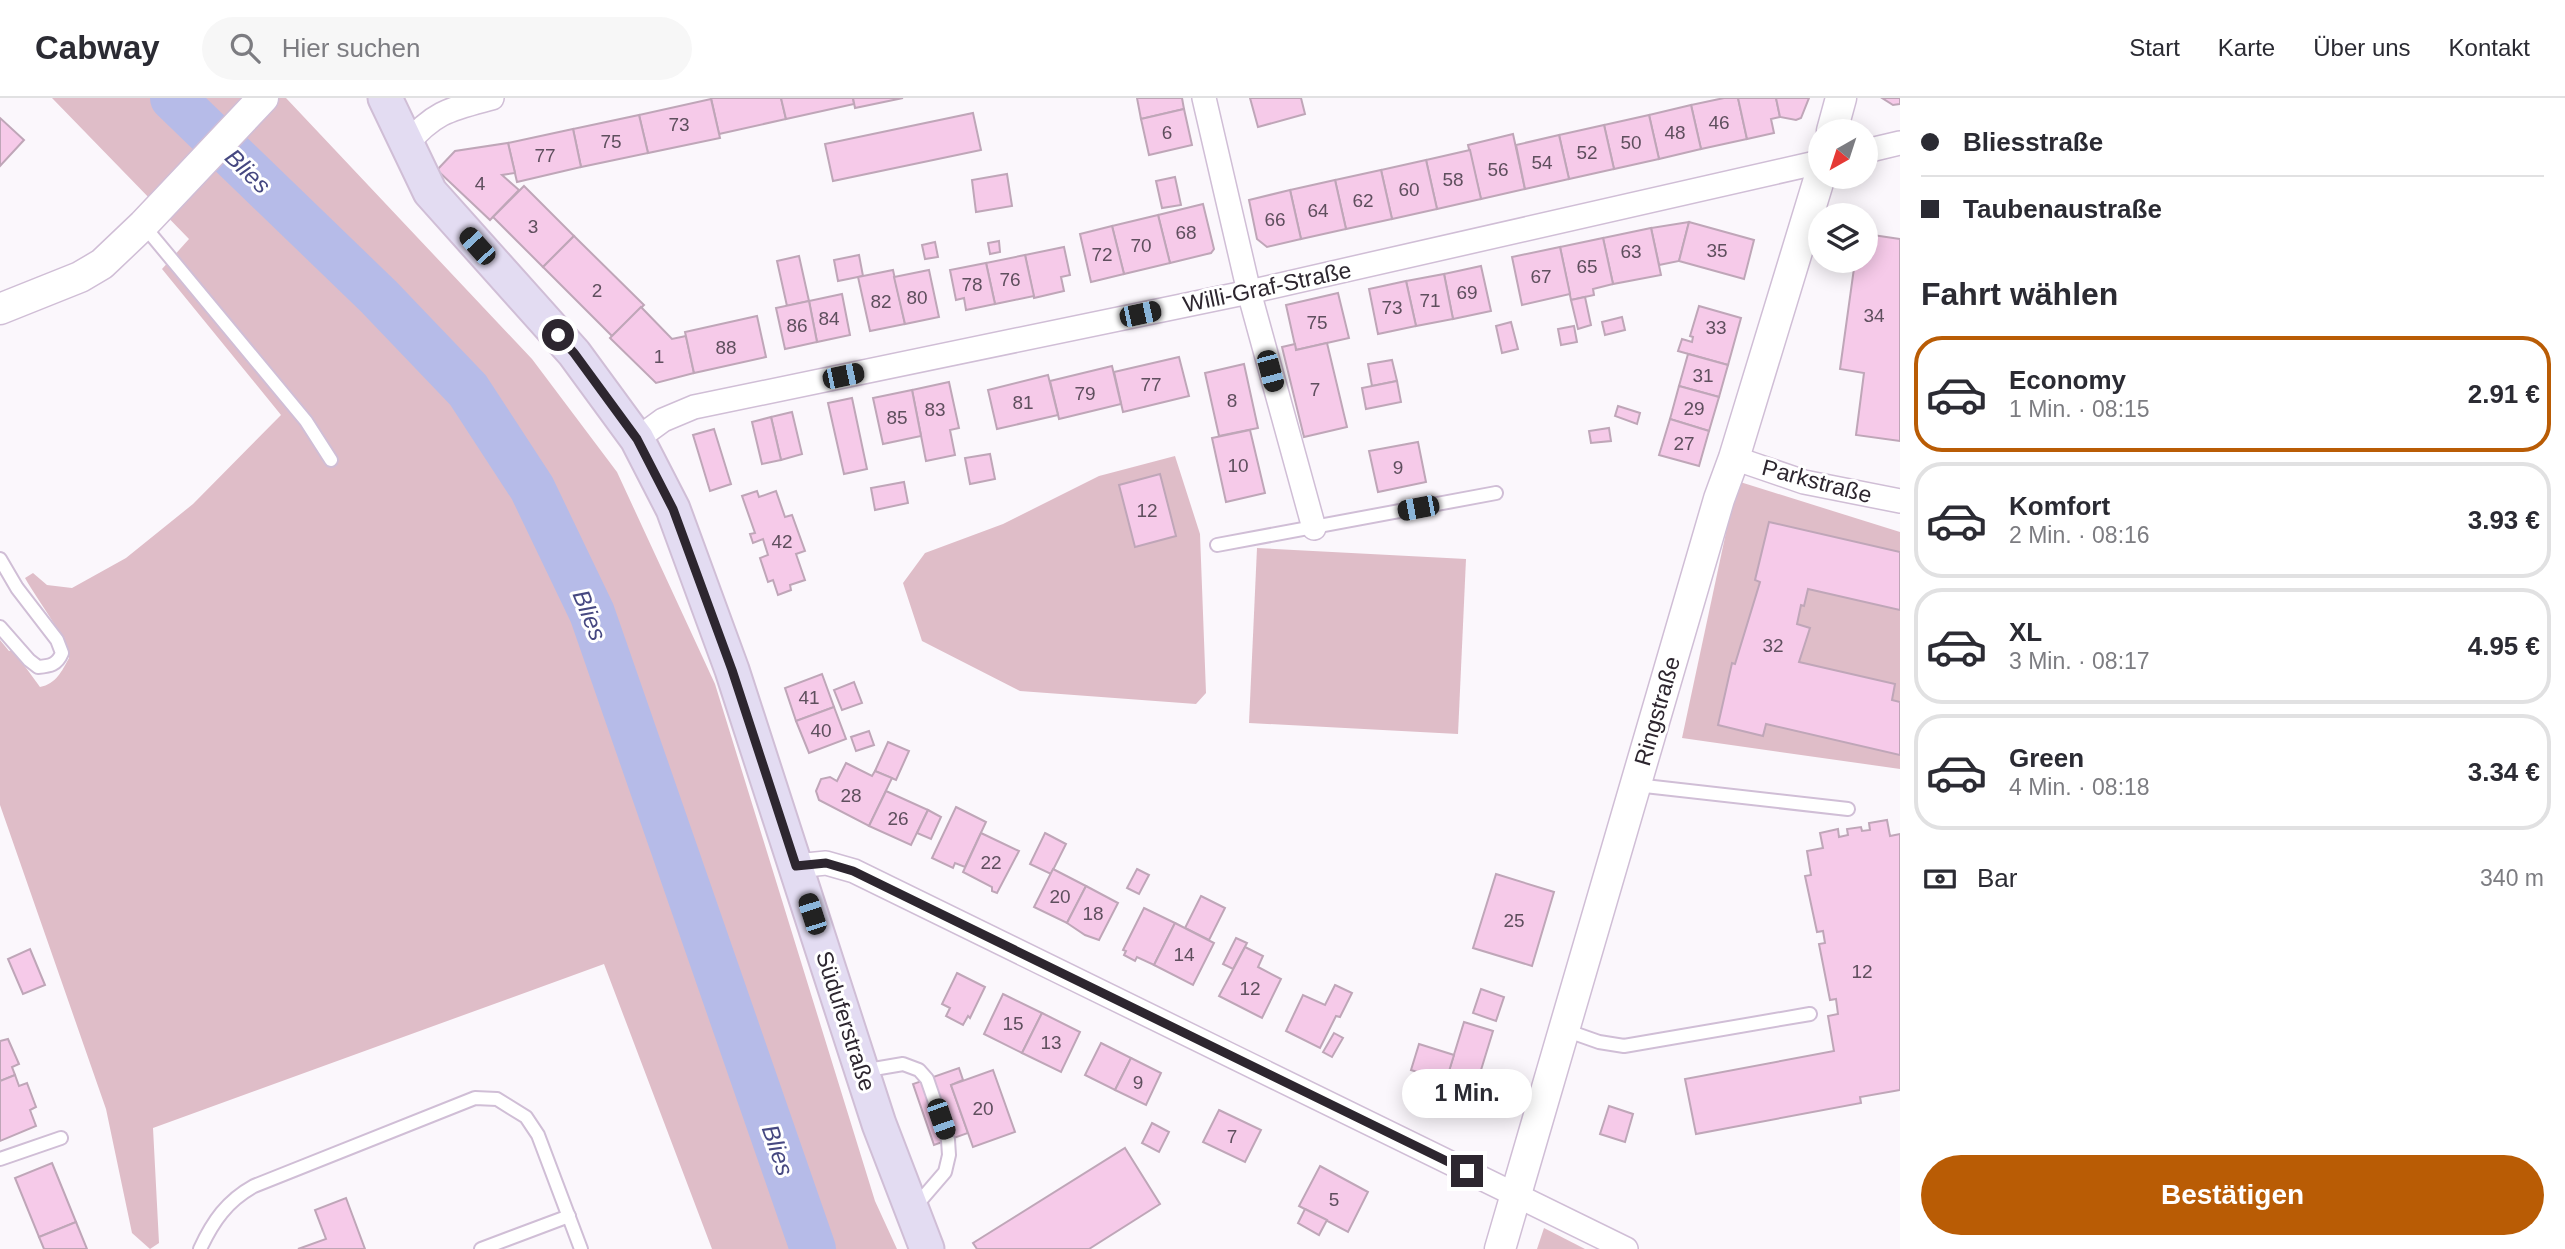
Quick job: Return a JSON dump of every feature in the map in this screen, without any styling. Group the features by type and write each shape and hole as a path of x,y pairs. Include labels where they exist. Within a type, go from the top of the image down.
{"main road":[{"name":"Süduferstraße","path":"385,98 430,192 574,353 637,439 673,509 732,670 862,1070 927,1249"}],"street":[{"path":"406,145 424,125 441,113 492,98"},
{"path":"1204,98 1249,292 1314,528"},
{"path":"1835,119 1841,98"},
{"path":"0,309 80,277 102,264 151,217 262,99"},
{"path":"1878,148 1900,143"},
{"name":"Willi-Graf-Straße","path":"637,439 663,420 694,407 1249,292 1808,165"},
{"name":"Ringstraße","path":"1500,1249 1719,499 1816,189"},
{"name":"Parkstraße","path":"1734,458 1804,482 1900,501"},
{"path":"796,866 826,863 853,871 1626,1249"}],"lane":[{"path":"151,217 306,421 331,460"},
{"path":"1217,545 1496,493"},
{"path":"0,559 17,588 57,640 62,653 59,660 51,666 38,667 0,627"},
{"path":"1636,785 1847,809"},
{"path":"1566,1030 1599,1042 1624,1046 1810,1014"},
{"path":"862,1070 903,1064 919,1070 927,1079 948,1140 949,1155 945,1172 911,1211"},
{"path":"200,1249 216,1218 228,1204 254,1186 475,1098 497,1099 526,1117 538,1136 581,1249"},
{"path":"0,1159 61,1138"},
{"path":"481,1249 569,1216"}],"shaded area":[{"path":"52,98 286,98 532,359 617,472 715,684 875,1201 897,1249 712,1249 604,964 153,1128 159,1243 150,1249 132,1233 106,1109 0,805 0,640 9,651 13,650 40,687 54,680 69,658 56,627 25,578 33,573 47,585 72,588 126,558 193,504 281,415 162,269 189,239"},
{"path":"1175,456 1200,534 1206,693 1196,704 1020,691 922,641 903,583 925,553 1003,524 1099,476"},
{"path":"1737,481 1900,532 1900,769 1682,738"},
{"path":"1257,548 1466,559 1458,734 1249,723"},
{"path":"1544,1228 1585,1249 1537,1249"}],"building":[{"path":"711,98 781,98 786,119 719,134"},
{"path":"781,98 853,98 854,104 786,119"},
{"path":"853,98 903,98 855,108"},
{"path":"1137,98 1182,98 1184,109 1141,119"},
{"path":"1250,98 1301,98 1305,114 1258,127"},
{"path":"1738,98 1747,139 1701,149 1691,105"},
{"path":"1738,98 1776,98 1780,117 1771,119 1774,133 1747,139"},
{"path":"1776,98 1809,98 1801,118 1796,120 1780,117"},
{"path":"1882,98 1900,98 1900,104 1893,105"},
{"path":"711,99 720,138 648,153 639,115"},
{"path":"1691,105 1701,149 1659,159 1649,115"},
{"path":"1184,109 1192,145 1149,155 1141,119"},
{"path":"973,113 981,150 833,181 825,144"},
{"path":"639,115 648,153 581,167 573,129"},
{"path":"1649,115 1659,159 1614,169 1604,125"},
{"path":"0,118 24,140 0,166"},
{"path":"1604,125 1614,169 1569,179 1559,135"},
{"path":"573,129 581,167 517,182 508,143"},
{"path":"1513,134 1525,189 1481,199 1468,145"},
{"path":"1559,135 1569,179 1525,189 1516,145"},
{"path":"508,143 515,173 502,175 519,190 490,220 437,170 455,151"},
{"path":"1470,150 1481,199 1437,209 1426,160"},
{"path":"1426,160 1437,209 1392,219 1381,170"},
{"path":"1381,170 1392,219 1346,229 1335,180"},
{"path":"1007,174 1012,206 976,212 972,180"},
{"path":"1175,177 1181,205 1162,208 1156,181"},
{"path":"1335,180 1346,229 1301,239 1290,190"},
{"path":"524,186 574,236 543,267 493,217"},
{"path":"1290,190 1301,239 1267,247 1257,239 1249,200"},
{"path":"1203,204 1214,249 1211,253 1170,263 1158,215"},
{"path":"1158,215 1170,263 1124,274 1112,226"},
{"path":"1689,222 1679,261 1659,265 1651,228"},
{"path":"1689,222 1754,240 1744,279 1679,261"},
{"path":"1112,226 1124,274 1091,282 1080,234"},
{"path":"1651,228 1661,275 1613,284 1603,238"},
{"path":"574,236 644,305 612,336 543,267"},
{"path":"1878,236 1900,239 1900,441 1856,435 1864,373 1840,369 1853,273 1878,273"},
{"path":"1603,238 1613,284 1593,289 1594,295 1571,300 1560,247"},
{"path":"999,241 1000,252 990,254 988,243"},
{"path":"935,242 938,257 925,259 922,245"},
{"path":"1064,247 1070,275 1061,277 1064,291 1034,298 1025,255"},
{"path":"1560,247 1570,294 1522,305 1512,257"},
{"path":"859,255 863,276 838,281 834,260"},
{"path":"1025,255 1034,296 995,304 986,263"},
{"path":"799,256 809,301 787,306 777,261"},
{"path":"986,263 995,304 966,310 964,298 956,300 950,270"},
{"path":"1481,266 1491,311 1453,319 1444,274"},
{"path":"893,270 905,324 870,331 858,277"},
{"path":"929,270 939,317 905,324 894,277"},
{"path":"1444,274 1453,319 1416,326 1406,281"},
{"path":"1406,281 1416,326 1378,334 1369,289"},
{"path":"1338,293 1349,338 1296,350 1286,305"},
{"path":"842,294 850,335 817,342 809,301"},
{"path":"1585,297 1591,325 1578,329 1571,300"},
{"path":"809,301 817,342 785,349 776,308"},
{"path":"1699,306 1741,318 1728,365 1678,351 1682,339 1692,342 1693,337 1690,336"},
{"path":"641,307 672,339 686,336 694,373 656,383 610,338"},
{"path":"757,316 766,357 694,373 685,332"},
{"path":"1622,317 1625,330 1605,335 1602,322"},
{"path":"1511,322 1518,349 1502,353 1496,326"},
{"path":"1574,326 1577,342 1561,345 1558,329"},
{"path":"1327,343 1347,427 1304,437 1282,347 1295,344 1296,350"},
{"path":"1688,354 1728,365 1719,397 1679,386"},
{"path":"1179,357 1189,396 1123,412 1114,372"},
{"path":"1392,360 1397,381 1372,386 1368,364"},
{"path":"1244,364 1258,428 1219,436 1205,373"},
{"path":"1112,366 1121,404 1059,419 1050,381"},
{"path":"1048,375 1058,415 997,429 988,390"},
{"path":"1397,381 1401,402 1366,409 1362,388"},
{"path":"949,382 959,428 950,430 955,455 926,461 912,390"},
{"path":"1679,386 1719,397 1709,431 1670,419"},
{"path":"912,390 921,436 883,444 873,398"},
{"path":"852,398 867,469 844,474 828,403"},
{"path":"1618,406 1640,413 1637,424 1615,416"},
{"path":"792,412 802,454 781,460 771,417"},
{"path":"771,417 781,460 762,464 752,422"},
{"path":"1670,419 1709,431 1699,466 1659,455"},
{"path":"1609,428 1611,441 1591,443 1589,431"},
{"path":"714,429 731,484 710,491 693,435"},
{"path":"1250,430 1265,493 1226,502 1212,438"},
{"path":"1418,442 1426,482 1378,492 1369,451"},
{"path":"990,454 995,479 970,484 965,458"},
{"path":"1160,474 1176,536 1135,547 1119,485"},
{"path":"904,482 908,503 875,510 871,488"},
{"path":"757,491 759,497 776,491 785,517 792,515 805,551 796,554 805,580 790,585 791,590 778,595 773,580 768,582 760,558 768,555 763,539 753,543 750,534 755,533 742,496"},
{"path":"1769,522 1900,552 1900,610 1808,589 1797,624 1810,628 1799,662 1895,684 1892,700 1900,702 1900,755 1766,724 1763,736 1718,725 1732,663 1735,664 1760,582 1755,580"},
{"path":"822,674 834,707 796,721 785,688"},
{"path":"854,682 862,703 842,710 834,690"},
{"path":"834,707 846,739 809,753 796,721"},
{"path":"869,731 874,745 856,751 851,737"},
{"path":"888,742 909,751 896,780 875,771"},
{"path":"846,763 872,776 875,771 892,778 869,826 819,800 816,791 821,779 830,777 837,781"},
{"path":"886,791 928,810 911,845 869,826"},
{"path":"956,807 986,822 965,867 955,863 953,868 932,858"},
{"path":"928,810 941,817 931,839 917,833"},
{"path":"1887,820 1890,836 1900,834 1900,1090 1860,1097 1861,1103 1696,1134 1685,1079 1834,1051 1828,1016 1838,1014 1836,999 1830,1000 1819,944 1825,943 1823,931 1817,932 1805,876 1811,875 1807,851 1823,848 1820,833 1838,829 1839,837 1848,835 1847,829 1861,827 1862,831 1870,830 1869,823"},
{"path":"981,833 1019,851 997,893 992,891 992,887 963,872"},
{"path":"1045,833 1066,844 1051,874 1030,864"},
{"path":"1053,869 1086,886 1067,923 1034,907"},
{"path":"1137,869 1149,875 1139,894 1127,888"},
{"path":"1496,874 1554,892 1532,966 1473,948"},
{"path":"1086,886 1118,903 1099,940 1085,935 1067,923"},
{"path":"1201,896 1225,908 1209,940 1185,928"},
{"path":"1144,908 1175,923 1154,965 1137,957 1135,961 1124,955 1126,951 1123,950"},
{"path":"1175,923 1214,943 1193,985 1154,965"},
{"path":"1236,938 1247,943 1233,969 1223,964"},
{"path":"1245,947 1263,956 1258,967 1281,979 1262,1018 1219,996"},
{"path":"30,949 45,985 23,994 8,959"},
{"path":"957,973 985,987 970,1018 968,1016 963,1025 946,1016 950,1008 942,1004"},
{"path":"1335,985 1352,993 1340,1017 1336,1016 1320,1048 1286,1031 1303,995 1325,1005"},
{"path":"1481,989 1504,997 1496,1021 1473,1013"},
{"path":"1003,994 1042,1013 1022,1053 984,1034"},
{"path":"1042,1013 1080,1032 1061,1072 1022,1053"},
{"path":"1464,1022 1493,1031 1473,1096 1444,1087"},
{"path":"1334,1033 1343,1038 1332,1057 1323,1052"},
{"path":"8,1039 19,1064 12,1067 15,1075 0,1081 0,1041"},
{"path":"1101,1043 1131,1058 1115,1090 1085,1075"},
{"path":"1419,1044 1454,1055 1446,1081 1411,1070"},
{"path":"1131,1058 1161,1073 1146,1105 1115,1090"},
{"path":"959,1068 963,1080 951,1085 968,1133 934,1145 913,1084"},
{"path":"993,1070 1015,1132 973,1147 951,1085"},
{"path":"15,1075 19,1086 27,1083 36,1107 30,1110 36,1126 0,1141 0,1081"},
{"path":"1609,1106 1633,1114 1625,1142 1600,1134"},
{"path":"1219,1110 1261,1130 1245,1162 1203,1142"},
{"path":"1152,1123 1169,1132 1159,1152 1142,1143"},
{"path":"1125,1148 1160,1204 1089,1249 977,1249 973,1243"},
{"path":"52,1163 76,1222 39,1237 15,1178"},
{"path":"1320,1166 1368,1192 1348,1232 1299,1206"},
{"path":"346,1198 365,1249 298,1249 326,1239 315,1210"},
{"path":"1305,1209 1327,1220 1319,1235 1298,1223"},
{"path":"76,1222 87,1249 44,1249 39,1237"}],"waterway":[{"name":"Blies","path":"173,98 379,297 468,390 532,488 592,613 813,1249"}],"route":[{"path":"558,335 637,439 673,509 732,670 796,866 826,863 853,871 1467,1171"}]}
